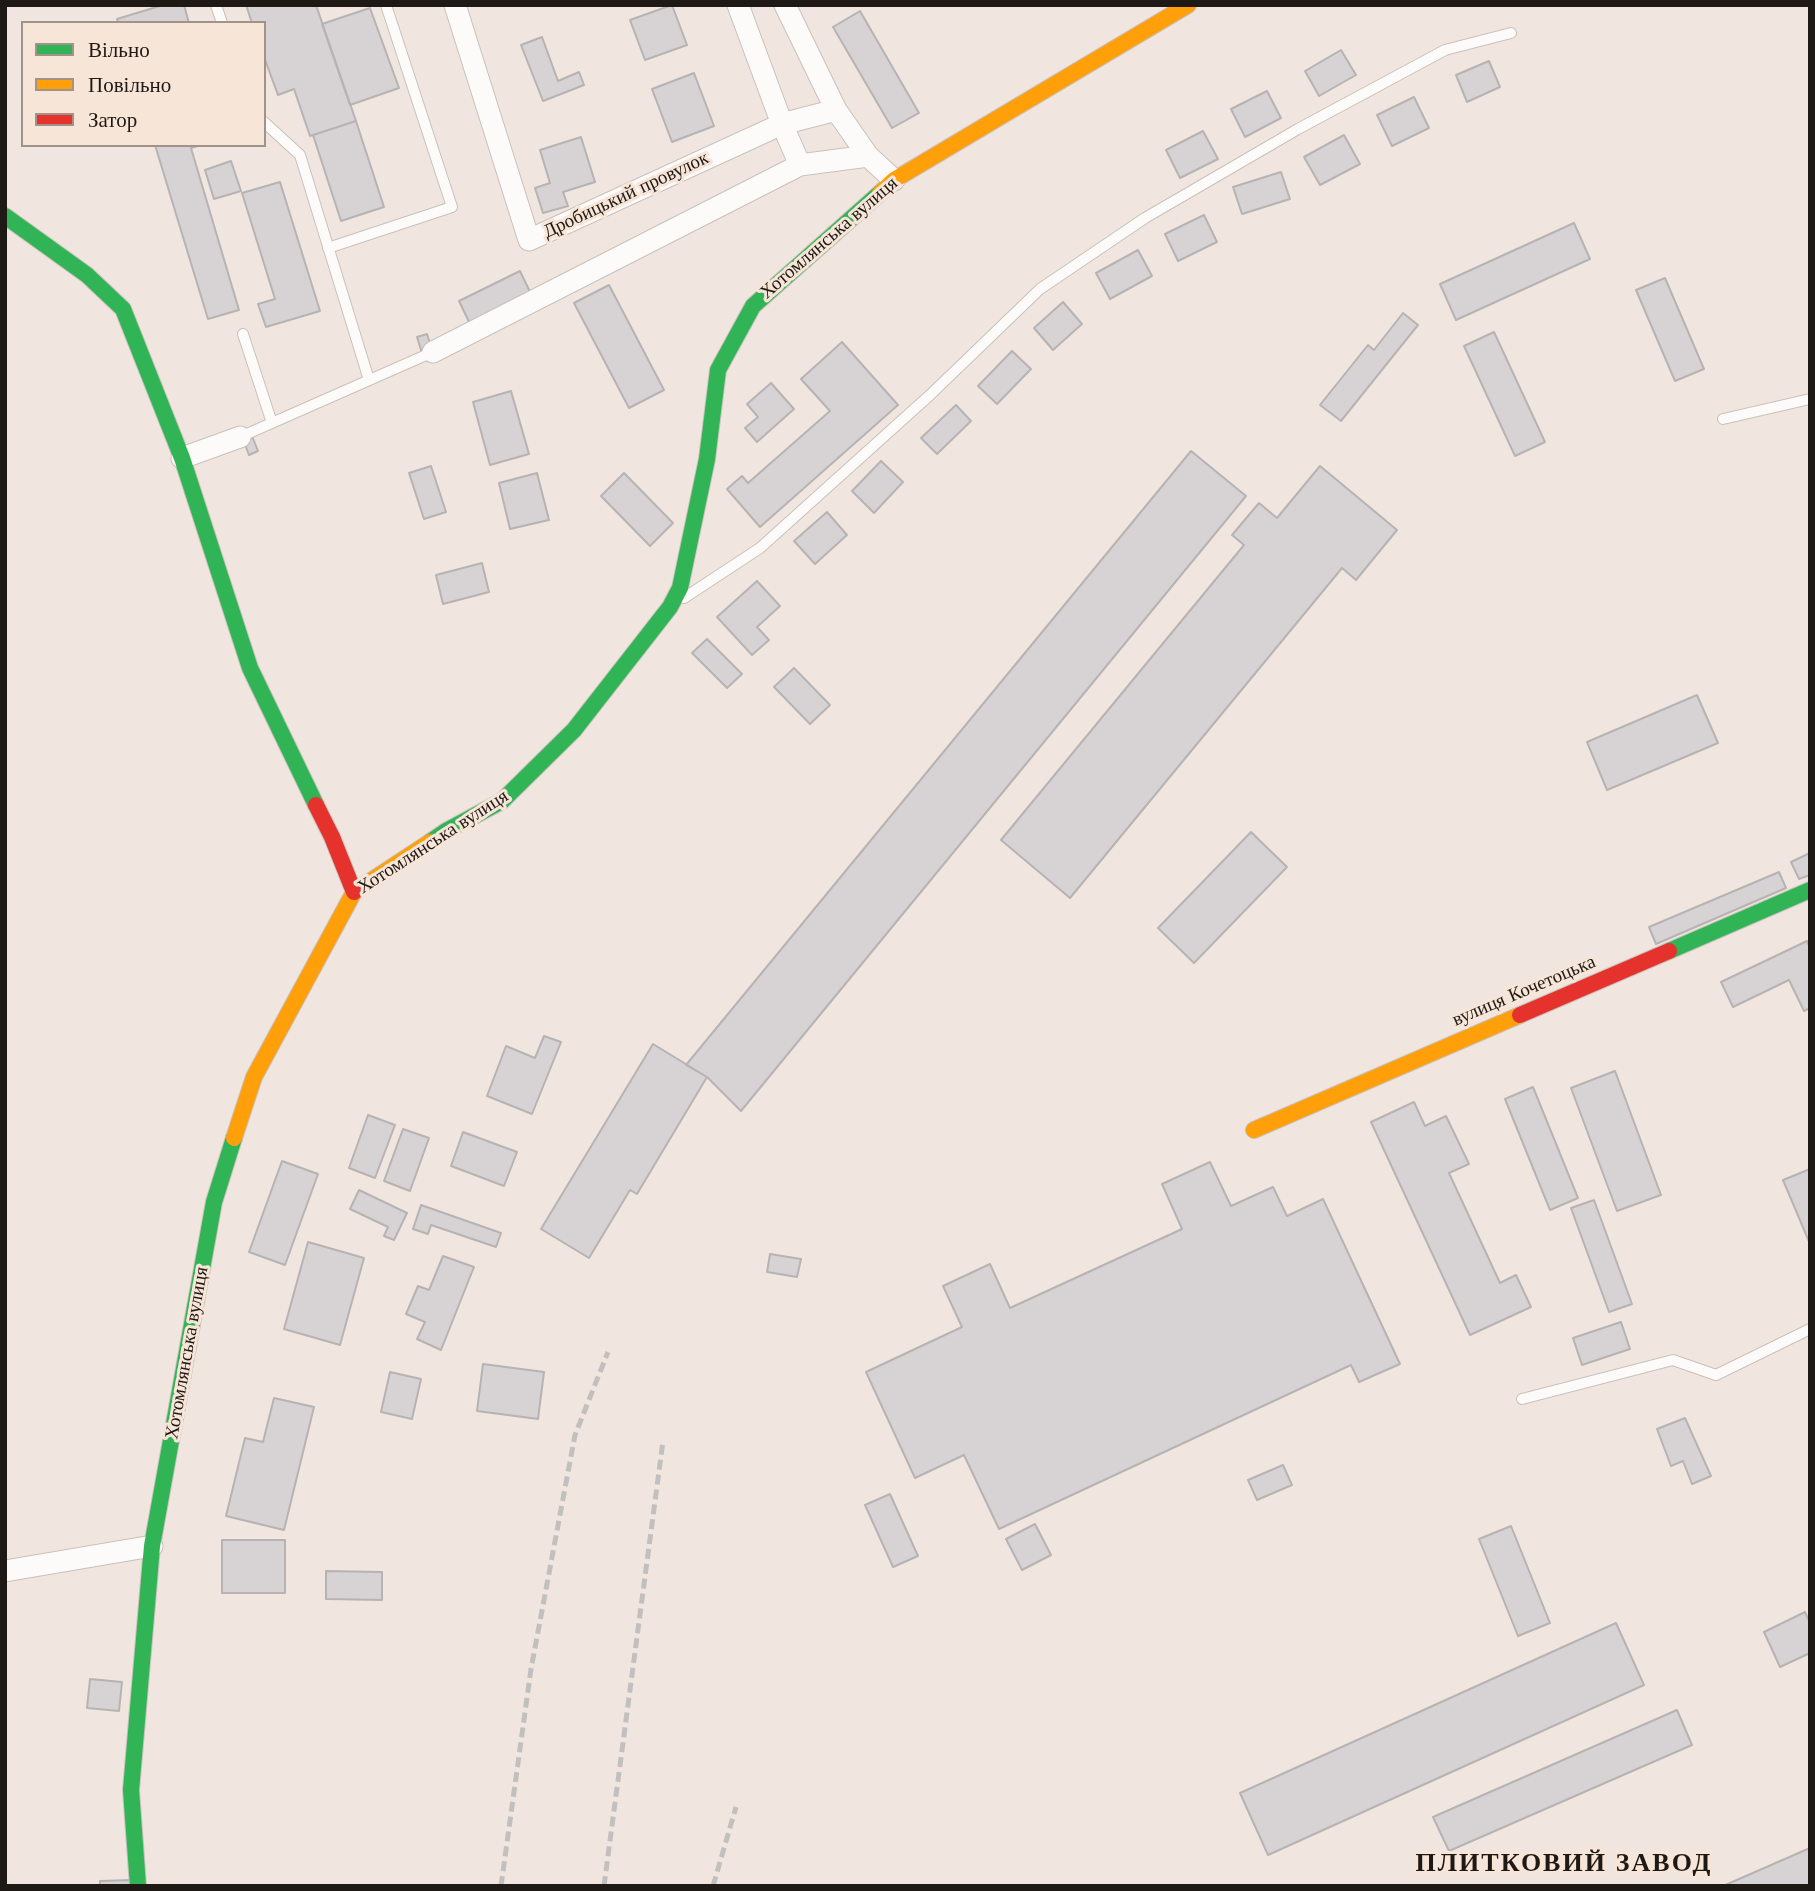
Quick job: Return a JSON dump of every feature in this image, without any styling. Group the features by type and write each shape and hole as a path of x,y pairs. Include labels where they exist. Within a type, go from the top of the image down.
{"street":[{"name":"Дробицький провулок","path":"455,5 529,240 782,124 835,110"},
{"path":"738,5 800,165"},
{"path":"785,5 835,110 868,156 894,180"},
{"name":"Хотомлянська вулиця","path":"138,1886 131,1790 152,1546 214,1202 254,1077 354,892 446,831 502,801 574,730 670,607 680,588 707,460 718,370 752,306 894,180 1188,5"},
{"path":"433,352 800,165 868,156"},
{"path":"5,216 87,275 123,309 183,458 250,668 332,837 354,892"},
{"path":"183,458 240,437"},
{"name":"вулиця Кочетоцька","path":"1254,1130 1810,891"},
{"path":"5,1571 152,1546"}],"lane":[{"path":"328,248 452,207 386,5"},
{"path":"670,607 760,548 930,396 1040,289 1144,218 1298,129 1444,50 1511,33"},
{"path":"266,124 300,155 369,380"},
{"path":"243,334 272,423"},
{"path":"240,437 433,352"},
{"path":"1723,419 1810,400"},
{"path":"1522,1399 1673,1360 1716,1375 1810,1329"}],"building":[{"path":"163,5 184,5 188,21 118,21"},
{"path":"246,5 316,5 356,121 310,136 294,89 278,95 266,62 266,21 251,21"},
{"path":"672,5 687,45 645,60 630,20"},
{"path":"370,8 399,88 350,105 322,24"},
{"path":"860,11 919,113 892,128 833,27"},
{"path":"542,37 558,81 579,72 584,85 543,101 521,45"},
{"path":"1341,50 1356,75 1319,96 1305,71"},
{"path":"1489,61 1500,87 1467,102 1456,75"},
{"path":"694,73 714,126 672,142 652,89"},
{"path":"1267,91 1281,118 1245,137 1231,109"},
{"path":"1414,97 1429,128 1392,146 1377,115"},
{"path":"356,121 384,207 341,221 313,135"},
{"path":"1203,131 1218,159 1180,178 1166,150"},
{"path":"1344,135 1360,164 1320,185 1304,157"},
{"path":"581,137 595,182 563,192 568,206 543,213 535,188 550,183 540,150"},
{"path":"156,147 194,147 191,148 239,310 208,319"},
{"path":"231,161 241,191 214,199 205,170"},
{"path":"1281,172 1290,199 1242,214 1233,187"},
{"path":"280,182 320,311 266,327 258,304 275,299 242,193"},
{"path":"1204,215 1217,242 1178,261 1165,234"},
{"path":"1574,223 1590,259 1456,320 1440,284"},
{"path":"1138,250 1152,276 1110,299 1096,273"},
{"path":"520,271 531,294 470,324 459,301"},
{"path":"1665,278 1704,369 1675,381 1636,290"},
{"path":"609,285 664,390 629,408 574,303"},
{"path":"1063,302 1082,324 1053,350 1034,328"},
{"path":"1403,313 1418,325 1341,421 1320,405 1368,345 1374,350"},
{"path":"1494,332 1545,442 1515,456 1464,346"},
{"path":"427,334 432,350 422,353 417,337"},
{"path":"842,342 898,405 760,527 727,489 742,476 748,483 830,411 801,379"},
{"path":"1012,351 1031,369 997,404 978,386"},
{"path":"771,383 794,409 757,442 745,428 758,417 747,404"},
{"path":"511,391 529,454 490,465 473,402"},
{"path":"956,405 971,421 937,454 921,438"},
{"path":"252,436 258,451 249,455 243,439"},
{"path":"1191,451 1246,496 741,1111 707,1077 686,1065"},
{"path":"881,461 903,482 874,513 852,491"},
{"path":"431,466 446,512 424,519 409,473"},
{"path":"1320,466 1397,530 1356,580 1342,568 1070,898 1001,840 1244,545 1232,535 1259,503 1277,518"},
{"path":"537,473 549,520 510,529 499,483"},
{"path":"624,473 673,523 650,546 601,496"},
{"path":"827,512 847,535 815,564 794,541"},
{"path":"482,563 489,592 443,604 436,575"},
{"path":"757,581 780,606 757,627 769,640 752,655 717,617"},
{"path":"707,639 742,674 727,688 692,653"},
{"path":"794,668 830,705 810,724 774,687"},
{"path":"1697,695 1718,743 1607,790 1587,742"},
{"path":"1251,832 1287,867 1194,963 1158,928"},
{"path":"1810,853 1810,875 1799,879 1791,862"},
{"path":"1779,872 1786,888 1656,944 1649,927"},
{"path":"1807,941 1810,948 1810,1008 1804,1011 1789,980 1733,1007 1721,982"},
{"path":"544,1036 561,1042 532,1114 487,1096 506,1046 535,1058"},
{"path":"653,1044 707,1077 637,1194 630,1190 589,1258 541,1229"},
{"path":"1615,1071 1661,1195 1617,1211 1571,1088"},
{"path":"1533,1087 1578,1198 1550,1210 1505,1099"},
{"path":"1414,1102 1425,1126 1446,1116 1469,1164 1449,1173 1500,1283 1516,1275 1531,1307 1470,1335 1371,1122"},
{"path":"368,1115 395,1125 375,1178 349,1168"},
{"path":"403,1129 429,1138 410,1191 384,1181"},
{"path":"463,1132 517,1152 504,1186 451,1166"},
{"path":"282,1161 318,1174 285,1265 249,1252"},
{"path":"1210,1162 1231,1206 1273,1187 1287,1216 1323,1199 1400,1364 1359,1382 1351,1365 999,1529 964,1455 915,1478 866,1372 962,1327 943,1286 990,1264 1010,1308 1182,1229 1162,1184"},
{"path":"1810,1169 1810,1244 1783,1180"},
{"path":"359,1190 407,1213 394,1240 384,1236 388,1227 350,1209"},
{"path":"1594,1200 1632,1304 1609,1312 1571,1208"},
{"path":"421,1205 501,1233 496,1247 431,1225 428,1234 413,1229"},
{"path":"308,1242 364,1258 340,1345 284,1329"},
{"path":"770,1254 801,1259 797,1277 767,1272"},
{"path":"443,1256 474,1267 441,1350 417,1339 425,1322 406,1314 418,1286 429,1290"},
{"path":"1621,1322 1630,1349 1582,1365 1573,1338"},
{"path":"483,1364 544,1372 538,1419 477,1411"},
{"path":"390,1372 421,1379 412,1419 381,1412"},
{"path":"274,1398 314,1407 284,1530 226,1516 245,1438 263,1442"},
{"path":"1685,1418 1711,1476 1692,1484 1683,1461 1671,1466 1657,1429"},
{"path":"1283,1465 1292,1485 1257,1500 1248,1480"},
{"path":"890,1494 918,1556 893,1567 865,1505"},
{"path":"1035,1524 1051,1555 1022,1570 1006,1539"},
{"path":"1511,1526 1550,1623 1518,1636 1479,1539"},
{"path":"222,1540 285,1540 285,1593 222,1593"},
{"path":"326,1571 382,1572 382,1600 326,1599"},
{"path":"1805,1612 1810,1623 1810,1653 1780,1667 1764,1632"},
{"path":"1616,1623 1644,1685 1268,1855 1240,1793"},
{"path":"90,1679 122,1682 119,1711 87,1708"},
{"path":"1677,1710 1692,1745 1449,1851 1433,1817"},
{"path":"1810,1848 1810,1886 1723,1886"},
{"path":"131,1880 131,1886 100,1886 100,1881"}],"railway":[{"path":"501,1886 531,1669 575,1435 608,1352"},
{"path":"604,1886 663,1441"},
{"path":"713,1886 736,1807"}],"traffic: fast":[{"path":"430,842 502,801 574,730 670,607 680,588 707,459 718,370 753,306 880,193"},
{"path":"5,216 87,275 123,309 182,458 250,668 316,805"},
{"path":"1669,951 1810,890"},
{"path":"138,1886 131,1790 152,1546 214,1202 234,1138"}],"traffic: slow":[{"path":"880,193 894,180 1188,5"},
{"path":"234,1138 254,1077 354,892 430,842"},
{"path":"1254,1130 1520,1015"}],"traffic: jam":[{"path":"316,805 354,892"},
{"path":"1520,1015 1669,951"}],"district":[{"name":"ПЛИТКОВИЙ ЗАВОД","path":"1564,1864"}]}
